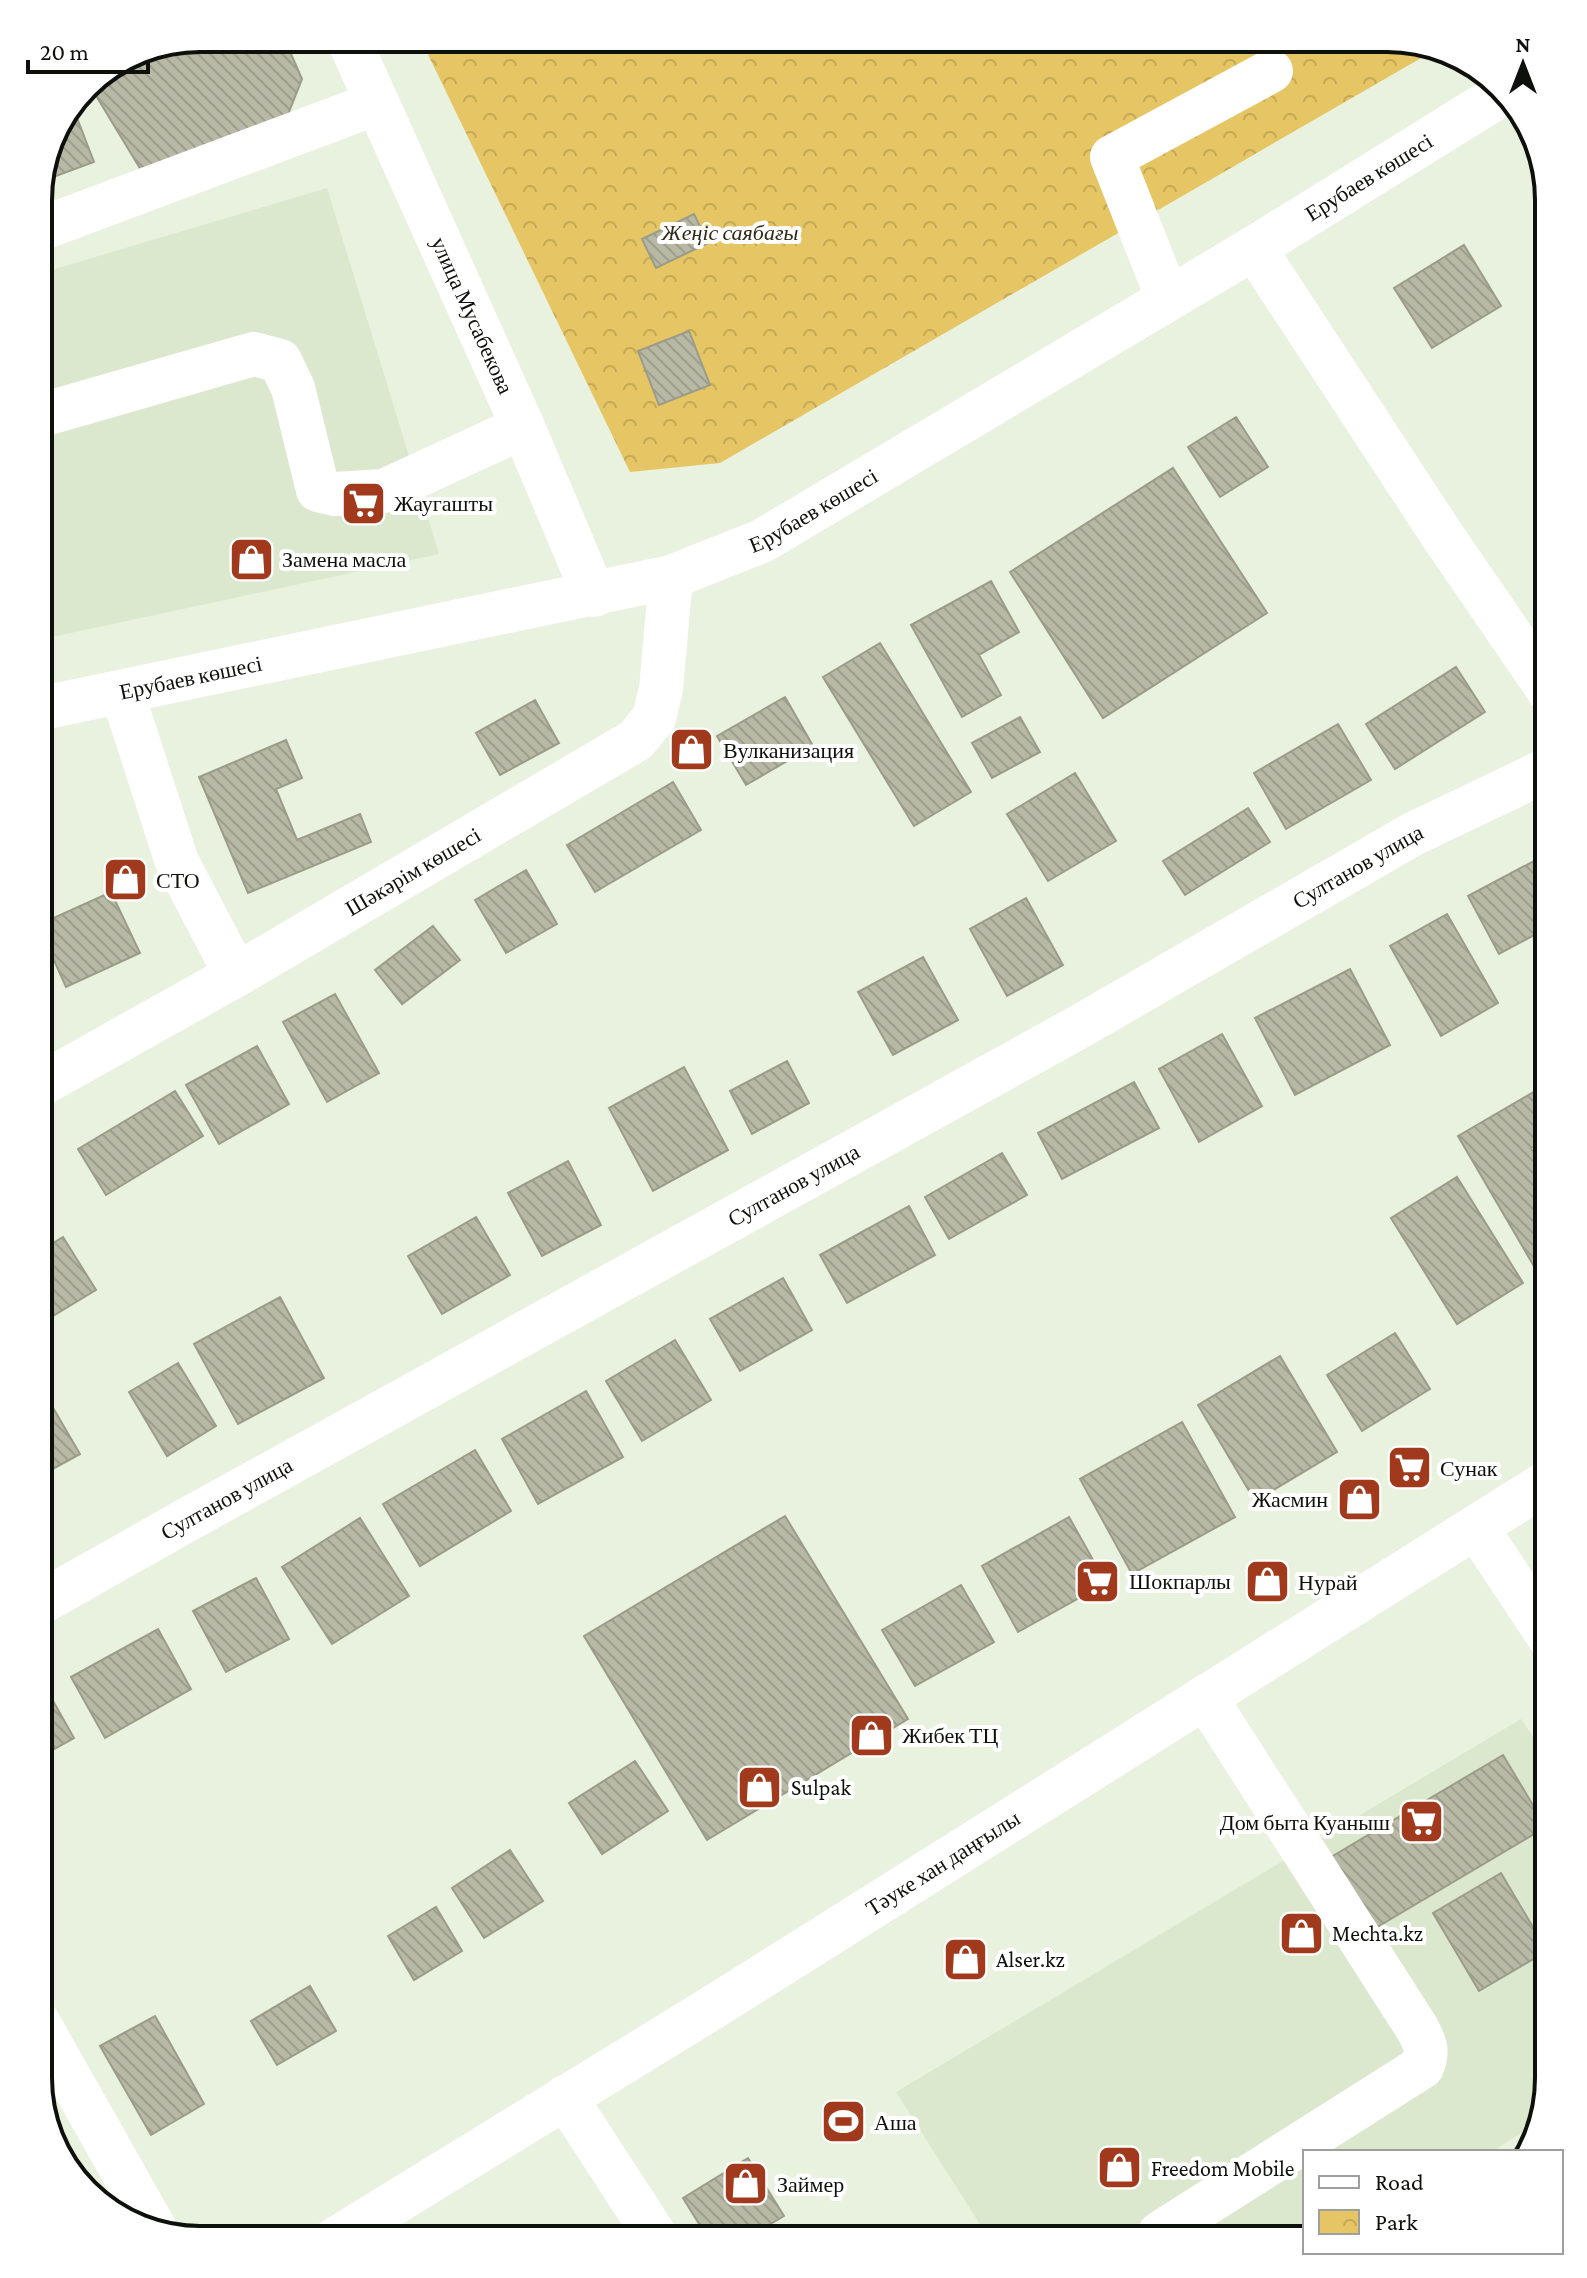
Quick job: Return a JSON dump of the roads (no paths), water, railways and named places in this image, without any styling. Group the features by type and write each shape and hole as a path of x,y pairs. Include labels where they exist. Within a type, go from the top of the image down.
{"street":[{"name":"улица Мусабекова","path":"354,52 523,427 594,595"},
{"path":"1168,299 1112,157 1271,71"},
{"path":"52,225 377,103"},
{"name":"Ерубаев көшесі","path":"52,706 594,595 671,577 762,541 1254,248 1486,104"},
{"path":"1254,248 1535,671"},
{"path":"52,412 254,354 280,361 293,388 318,490 335,494 384,491 523,427"},
{"name":"Шәкәрім көшесі","path":"52,1078 236,975 636,740 654,718 661,689 671,577"},
{"path":"122,692 177,862 236,975"},
{"name":"Султанов улица","path":"52,1596 1077,1028 1413,834 1535,776"},
{"name":"Тәуке хан даңғылы","path":"357,2226 1535,1490"},
{"path":"1476,1527 1535,1616"},
{"path":"1171,2226 1422,2067 1427,2057 1426,2045 1417,2028 1205,1697"},
{"path":"52,2047 148,2216"},
{"path":"565,2097 649,2226"}],"place":[{"name":"Жаугашты","path":"363,503"},
{"name":"Замена масла","path":"251,559"},
{"name":"Вулканизация","path":"692,750"},
{"name":"СТО","path":"125,880"},
{"name":"Сунак","path":"1409,1468"},
{"name":"Жасмин","path":"1359,1499"},
{"name":"Шокпарлы","path":"1098,1581"},
{"name":"Нурай","path":"1267,1582"},
{"name":"Жибек ТЦ","path":"871,1735"},
{"name":"Sulpak","path":"760,1787"},
{"name":"Дом быта Куаныш","path":"1421,1822"},
{"name":"Mechta.kz","path":"1301,1933"},
{"name":"Alser.kz","path":"965,1959"},
{"name":"Аша","path":"843,2122"},
{"name":"Freedom Mobile","path":"1120,2168"},
{"name":"Займер","path":"746,2184"}],"park label":[{"name":"Жеңіс саябағы","path":"730,232"}]}
